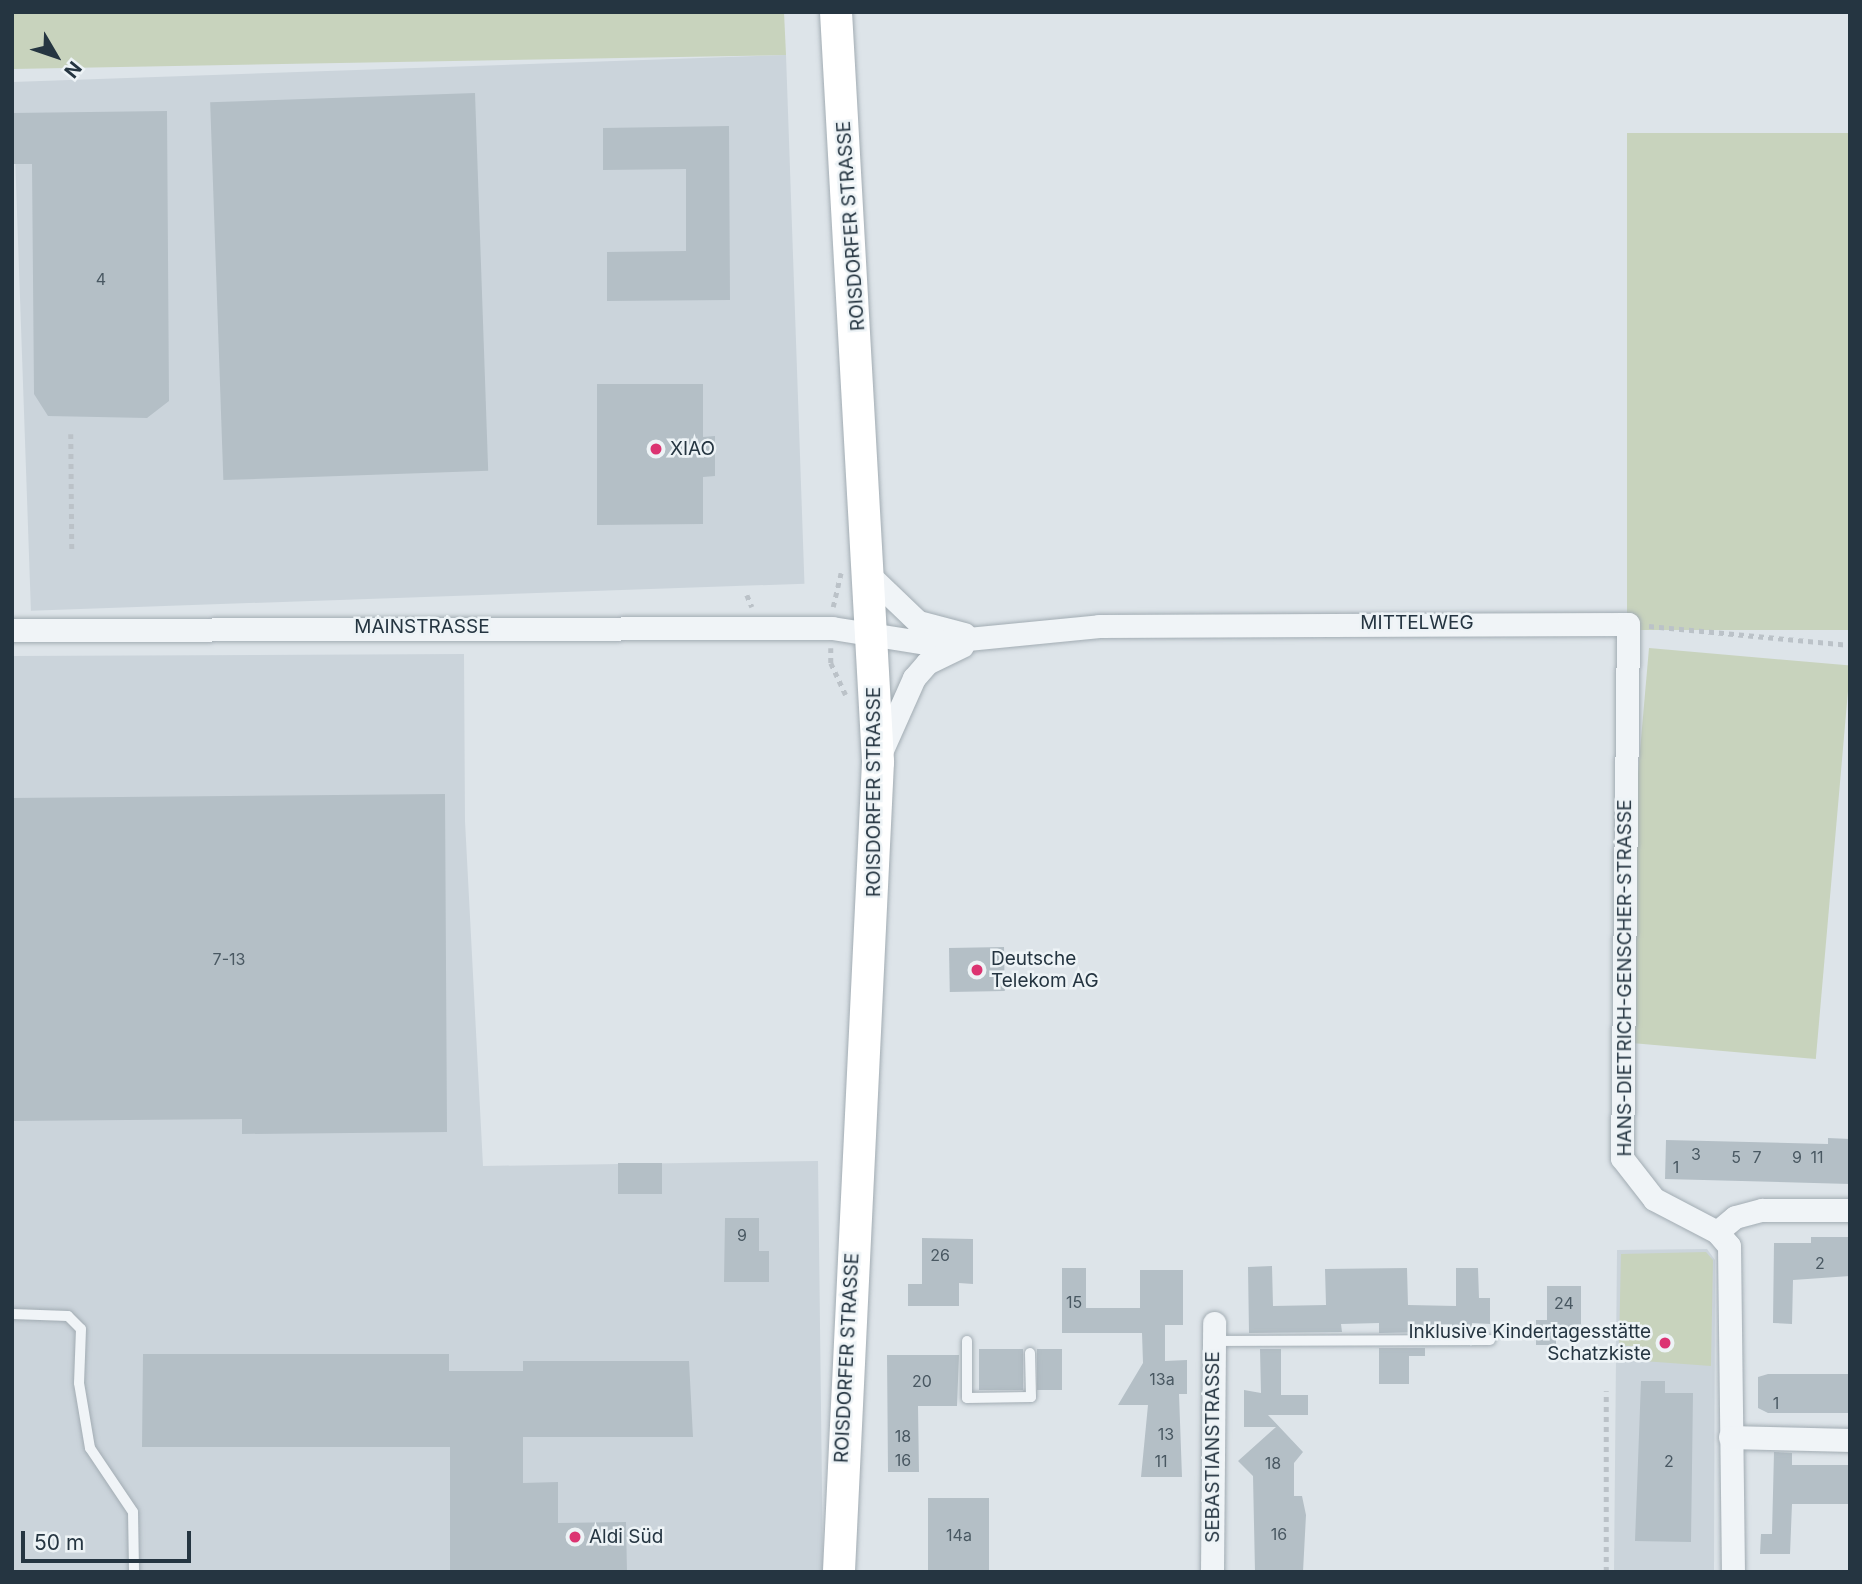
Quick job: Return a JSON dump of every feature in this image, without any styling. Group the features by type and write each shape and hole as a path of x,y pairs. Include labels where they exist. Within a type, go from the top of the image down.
{"main road":[{"name":"ROISDORFER STRASSE","path":"836,12 873,634 878,762 839,1572"}],"street":[{"name":"MITTELWEG","path":"868,574 918,622 984,639"},
{"name":"MITTELWEG","path":"832,628 928,643 1099,626 1628,624"},
{"name":"HANS-DIETRICH-GENSCHER-STRASSE","path":"1628,624 1622,1158 1654,1199 1717,1232"},
{"name":"MAINSTRASSE","path":"12,630 832,628"},
{"name":"MITTELWEG","path":"878,762 914,678 944,653 984,639"},
{"path":"1732,1572 1732,1261 1717,1232 1735,1217 1762,1210 1850,1210"},
{"name":"SEBASTIANSTRASSE","path":"1212,1572 1213,1332"},
{"path":"1730,1437 1850,1440"}],"lane":[{"path":"12,1314 68,1316 81,1329 79,1383 90,1448 133,1512 134,1572"},
{"path":"1213,1332 1490,1340"},
{"path":"967,1341 967,1398 1031,1397 1030,1353"}],"path":[{"path":"71,434 72,550"},
{"path":"1628,624 1850,645"},
{"path":"1606,1391 1606,1572"}],"shaded area":[{"path":"786,55 804,584 31,611 12,82"},
{"path":"464,654 465,821 483,1166 818,1161 823,1572 12,1572 12,656"},
{"name":"Inklusive Kindertagesstätte Schatzkiste","path":"1707,1249 1715,1260 1714,1572 1614,1572 1617,1250"}],"green space":[{"path":"12,12 784,12 786,55 12,69"},
{"path":"1627,133 1850,133 1850,630 1627,630"},
{"path":"1649,648 1850,666 1816,1059 1615,1041"},
{"path":"1706,1252 1713,1260 1711,1366 1643,1361 1639,1346 1619,1346 1621,1254"}],"building":[{"path":"475,93 488,471 223,480 210,102"},
{"path":"167,111 169,401 147,418 48,416 34,394 32,164 12,164 12,113"},
{"path":"729,126 730,300 607,301 607,252 686,251 686,169 603,170 603,128"},
{"name":"XIAO","path":"597,384 703,384 703,437 715,436 715,476 703,477 703,524 597,525"},
{"path":"445,794 447,1132 242,1134 242,1119 12,1121 12,798"},
{"name":"Deutsche Telekom AG","path":"1004,947 1005,991 950,992 949,948"},
{"path":"1828,1138 1850,1139 1850,1184 1665,1179 1666,1140 1828,1144"},
{"path":"618,1163 662,1163 662,1194 618,1194"},
{"path":"725,1218 759,1218 759,1251 769,1251 769,1282 724,1282"},
{"path":"1811,1237 1850,1237 1850,1276 1793,1280 1792,1324 1773,1323 1774,1243 1811,1243"},
{"path":"922,1238 973,1239 973,1284 959,1283 959,1306 908,1306 908,1284 922,1284"},
{"path":"1272,1266 1273,1306 1326,1305 1325,1269 1407,1268 1408,1305 1456,1306 1456,1268 1478,1268 1479,1298 1490,1298 1490,1324 1472,1323 1473,1331 1379,1333 1379,1323 1341,1324 1342,1332 1249,1333 1248,1267"},
{"path":"1062,1268 1086,1268 1086,1308 1140,1308 1140,1270 1183,1270 1183,1325 1165,1325 1165,1361 1187,1360 1187,1394 1179,1394 1182,1477 1141,1477 1148,1405 1118,1405 1143,1363 1142,1333 1062,1333"},
{"path":"1547,1286 1581,1286 1581,1334 1556,1334 1556,1345 1536,1345 1536,1320 1547,1320"},
{"path":"1379,1348 1425,1348 1425,1356 1409,1356 1409,1384 1379,1384"},
{"path":"979,1349 1023,1349 1023,1390 979,1390"},
{"path":"1037,1349 1062,1349 1062,1390 1037,1390"},
{"path":"1260,1349 1281,1349 1281,1395 1308,1395 1308,1415 1268,1415 1303,1452 1294,1463 1294,1496 1302,1496 1306,1515 1303,1572 1255,1572 1253,1476 1238,1461 1276,1427 1244,1427 1244,1390 1261,1393"},
{"path":"143,1354 449,1354 449,1371 523,1371 523,1361 689,1361 693,1437 523,1437 523,1483 558,1482 558,1523 626,1522 627,1572 450,1572 450,1447 142,1447"},
{"path":"887,1355 959,1355 957,1406 918,1406 919,1472 888,1472"},
{"path":"1768,1374 1850,1374 1850,1413 1768,1413 1758,1408 1758,1377"},
{"path":"1641,1381 1665,1381 1665,1393 1693,1393 1691,1542 1635,1541"},
{"path":"1774,1452 1792,1453 1792,1465 1850,1465 1850,1504 1792,1504 1790,1554 1760,1554 1761,1534 1772,1534"},
{"path":"928,1498 989,1498 989,1572 928,1572"}],"place":[{"name":"XIAO","path":"656,449"},
{"name":"Deutsche Telekom AG","path":"977,970"},
{"name":"Inklusive Kindertagesstätte Schatzkiste","path":"1665,1343"},
{"name":"Aldi Süd","path":"575,1537"}]}
